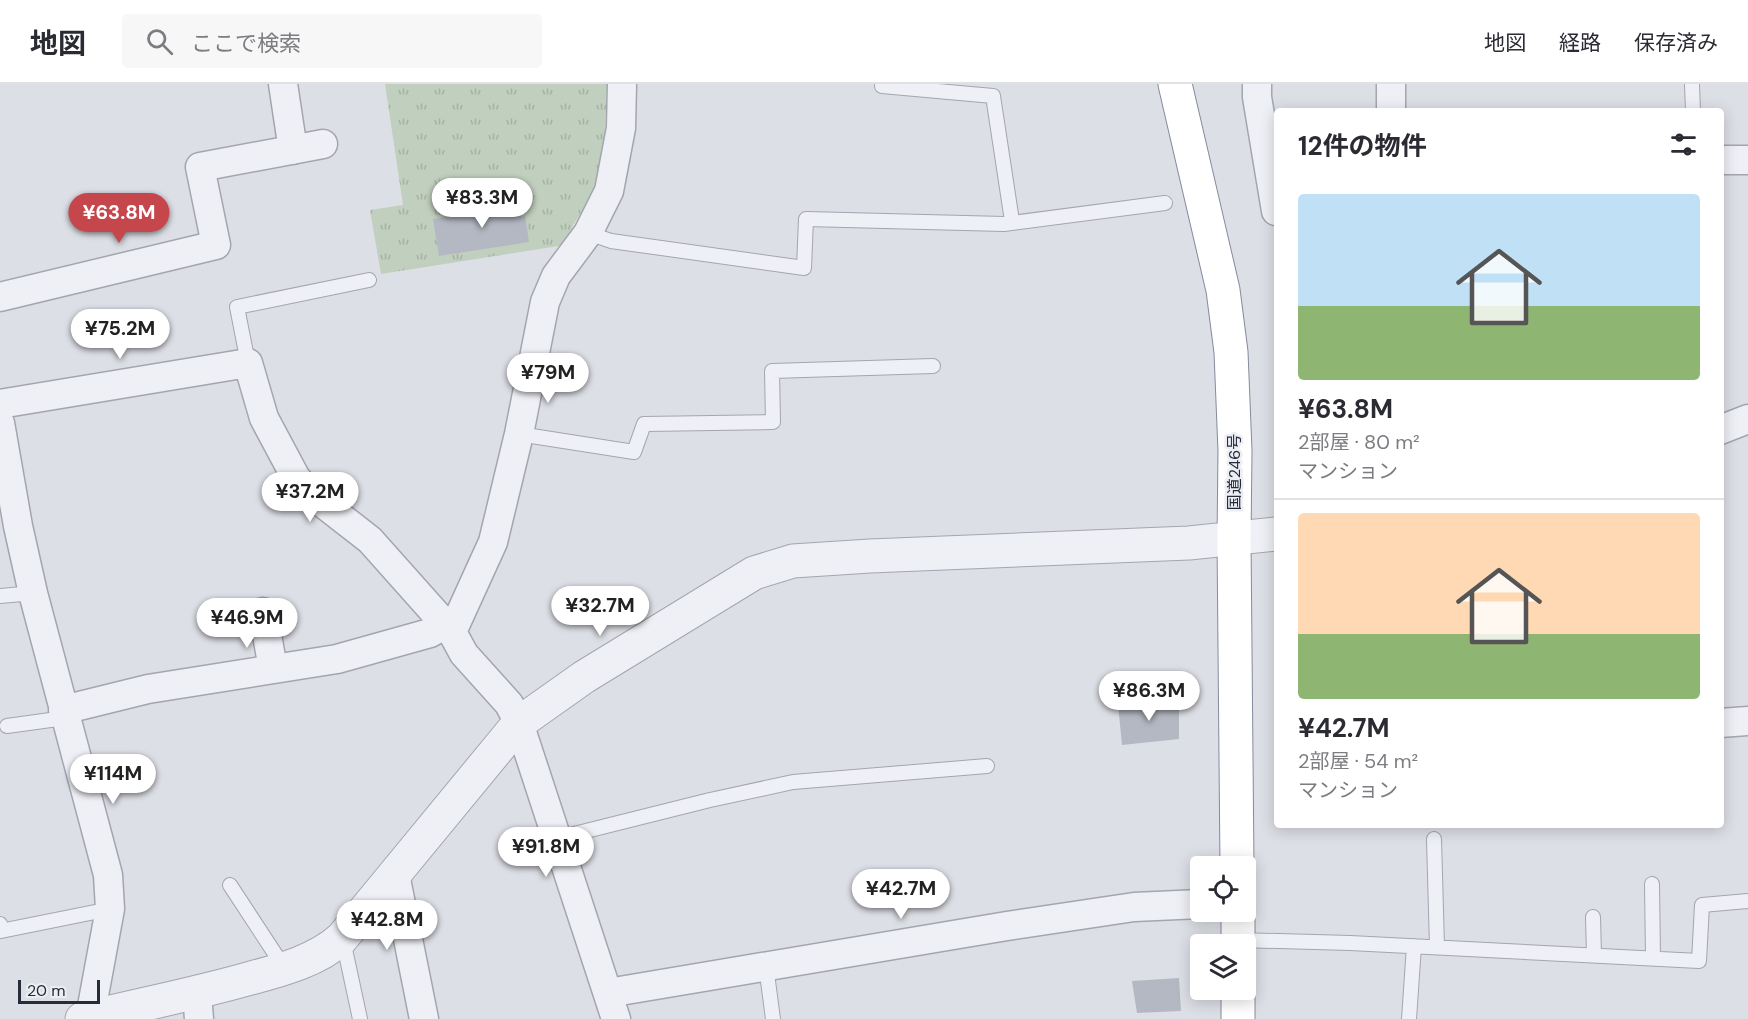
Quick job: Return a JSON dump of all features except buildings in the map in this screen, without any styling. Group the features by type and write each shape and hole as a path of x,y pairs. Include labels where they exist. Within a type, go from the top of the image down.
{"highway":[{"name":"国道246号","path":"1175,84 1223,290 1231,352 1235,451 1237,856"},
{"path":"1238,1000 1238,1019"}],"street":[{"path":"283,84 293,150"},
{"path":"64,714 148,689 337,658 448,628 493,542 519,434 545,302 556,276 588,233 609,191 621,128 622,84"},
{"path":"1257,84 1257,97 1274,199"},
{"path":"1391,84 1391,108"},
{"path":"0,297 216,245 200,167 323,144"},
{"path":"1724,160 1748,160"},
{"path":"0,404 248,363 264,418 296,478 311,494 370,540 448,628 464,654 508,704 519,723 612,1006 766,966 1134,907 1190,904"},
{"path":"1724,428 1748,419"},
{"path":"0,423 9,527 33,593 108,875 110,909 86,1018 198,1006 332,947 342,938 519,723 584,677 754,573 793,561 1178,544 1274,534"},
{"path":"263,612 273,669"},
{"path":"1724,723 1748,721"},
{"path":"395,874 424,1019"}],"lane":[{"path":"882,84 882,86 993,96 1012,221"},
{"path":"1692,84 1693,108"},
{"path":"588,233 611,241 804,268 807,219 1004,224 1012,221 1165,203"},
{"path":"248,363 237,307 369,280"},
{"path":"519,434 634,452 644,424 773,422 771,370 933,366"},
{"path":"0,596 33,593"},
{"path":"7,726 64,714"},
{"path":"558,838 793,782 987,766"},
{"path":"1434,838 1437,947"},
{"path":"1653,884 1653,958"},
{"path":"230,885 285,969"},
{"path":"1238,932 1414,946 1699,961 1702,905 1748,902"},
{"path":"0,924 1,931 110,909"},
{"path":"1593,917 1594,955"},
{"path":"342,938 360,1019"},
{"path":"1409,1019 1414,946"},
{"path":"766,966 773,1019"}],"green space":[{"path":"385,84 607,84 604,159 591,197 573,225 565,245 381,274 370,210 403,205"}]}
